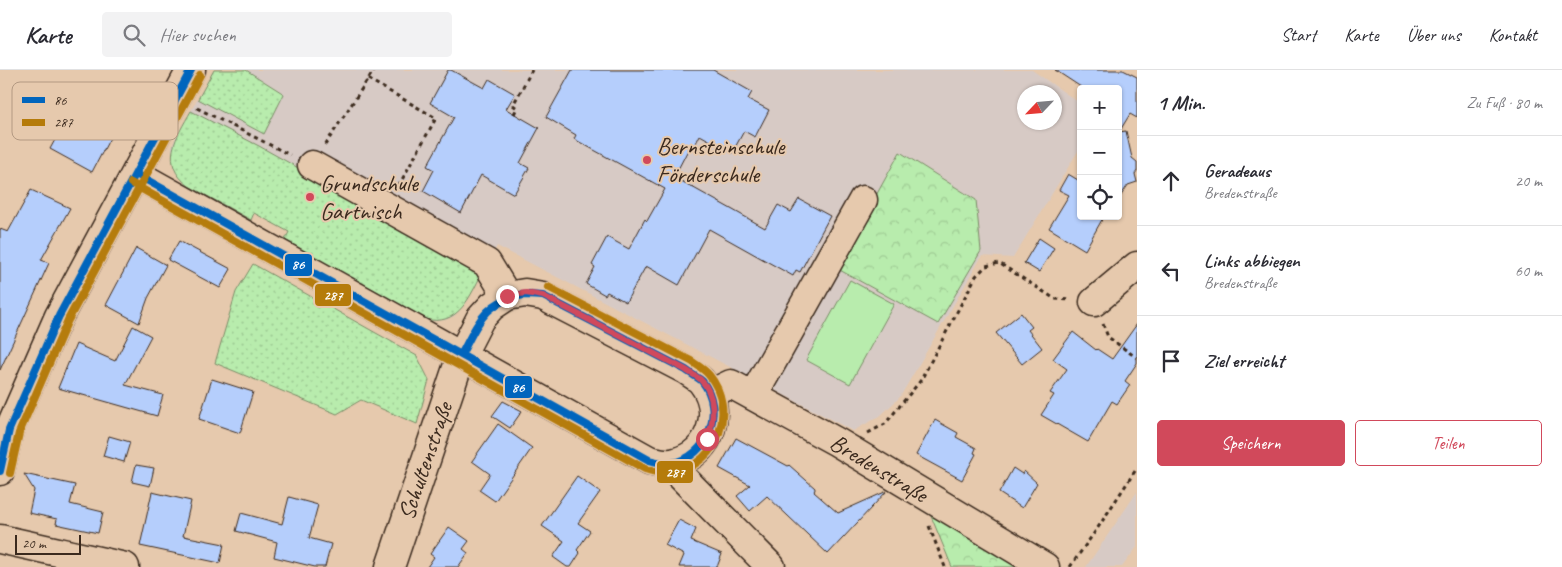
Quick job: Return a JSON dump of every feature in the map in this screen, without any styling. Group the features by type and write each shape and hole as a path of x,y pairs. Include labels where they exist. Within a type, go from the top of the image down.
{"street":[{"path":"178,95 191,70"},
{"path":"0,471 9,430 59,316 154,140"},
{"path":"312,166 487,263 507,296"},
{"path":"136,174 461,356 649,460 663,463 676,462 699,450 707,439 712,427 713,412 710,394 700,380 686,370 543,296 526,293 507,296 492,306 480,319 461,356"},
{"path":"753,396 864,200"},
{"path":"1094,302 1137,266"},
{"name":"Schultenstraße","path":"390,567 461,356"},
{"name":"Bredenstraße","path":"710,394 731,384 837,442 1045,567"},
{"path":"676,462 680,475 771,567"},
{"path":"0,539 125,567"}],"path":[{"path":"178,98 312,166 374,70"},
{"path":"514,114 517,108 513,105 532,70"},
{"path":"368,79 436,118 386,208"},
{"path":"837,442 856,439 885,424 921,380 976,276 986,266 999,263 1055,298 1094,302 1108,337 1137,358"},
{"path":"1070,567 1137,468"}],"shaded area":[{"path":"214,70 1032,70 1054,85 1017,85 1017,130 1062,130 1062,91 1077,101 1077,153 1013,258 982,256 900,397 880,416 853,431 497,246 467,302 454,316 445,320 435,321 416,316 285,240 289,232 254,213 251,220 183,181 173,166 172,147 175,140 178,140 178,133"},
{"path":"1137,492 1137,547 1122,567 1086,567"}],"green space":[{"path":"214,70 246,70 284,94 264,134 198,99"},
{"path":"191,111 259,146 483,271 472,293 459,311 451,317 441,320 430,320 416,316 285,240 289,232 254,213 251,220 189,186 174,168 172,159 173,149 176,140 178,140 180,130"},
{"path":"900,152 976,200 981,251 938,324 836,268"},
{"path":"253,264 417,356 429,380 417,424 361,400 337,414 215,363 236,292"},
{"path":"850,280 894,304 850,384 806,360"},
{"path":"926,504 1031,567 952,567"}],"building":[{"path":"448,70 484,88 489,79 515,94 506,109 539,128 520,163 529,168 514,194 481,175 461,213 423,191 434,170 427,166 454,117 430,103"},
{"name":"Bernsteinschule Förderschule","path":"572,70 713,70 752,92 748,99 769,110 755,137 744,131 732,153 700,135 695,145 691,149 689,148 674,177 765,228 778,205 791,212 799,199 830,216 800,272 796,270 793,276 709,229 679,285 646,266 626,302 607,292 605,295 586,284 595,267 592,265 607,237 629,249 645,219 647,221 665,189 574,139 576,135 546,117"},
{"path":"1055,70 1123,70 1137,77 1137,118 1130,114 1122,127 1122,85 1078,85"},
{"path":"1126,131 1132,158 1137,162 1135,174 1137,182 1128,185 1122,194 1122,132"},
{"path":"55,140 109,140 92,172 50,149"},
{"path":"1068,174 1077,179 1077,220 1102,220 1085,250 1049,228 1069,195 1059,190"},
{"path":"31,190 70,208 41,260 49,263 0,370 0,229 8,232"},
{"path":"1039,238 1054,248 1039,272 1024,263"},
{"path":"179,241 231,269 220,288 168,260"},
{"path":"136,248 166,265 148,298 139,323 106,305"},
{"path":"1021,313 1032,327 1028,330 1042,348 1022,364 996,333"},
{"path":"1137,324 1137,363 1125,381 1130,385 1117,404 1112,401 1088,442 1041,415 1054,395 1050,393 1067,369 1053,359 1073,332 1096,350 1112,359"},
{"path":"133,326 151,336 125,385 163,395 157,416 58,388 76,344 115,361"},
{"path":"212,379 253,392 240,433 199,419"},
{"path":"503,401 522,411 510,428 492,416"},
{"path":"935,420 958,433 956,437 976,448 974,453 976,454 962,480 916,455"},
{"path":"498,424 532,448 495,501 479,490 490,474 472,461"},
{"path":"109,436 130,442 124,462 103,456"},
{"path":"736,438 789,465 815,488 814,492 838,513 887,491 828,554 767,496 750,511 737,496 750,485 719,468"},
{"path":"136,465 154,468 150,486 132,482"},
{"path":"1013,468 1022,474 1024,471 1037,483 1022,508 999,493"},
{"path":"24,474 75,485 70,504 103,512 98,533 56,524 57,519 29,513 34,490"},
{"path":"577,476 600,492 578,523 590,531 577,550 580,553 571,567 567,567 553,557 564,541 542,526"},
{"path":"152,492 191,501 183,536 224,544 220,563 140,546"},
{"path":"289,497 318,505 309,538 331,544 325,567 315,567 274,557 277,542 236,531 241,513 282,524"},
{"path":"679,520 696,529 691,541 722,554 717,567 679,567 684,555 665,545"},
{"path":"449,527 469,541 463,549 468,553 458,567 427,567 434,557 430,554"}],"transit line":[{"name":"86","path":"178,94 191,70"},
{"name":"287","path":"178,116 200,75"},
{"name":"86","path":"0,471 9,430 59,316 153,140"},
{"name":"287","path":"10,473 19,433 68,320 165,140"},
{"name":"86","path":"136,174 461,355"},
{"name":"287","path":"131,183 645,469 660,473 671,473 690,467 703,458 719,433 722,418 722,403 709,375 691,361 548,287"},
{"name":"86","path":"525,295 543,296 686,370 702,381 709,393 712,405 712,418 710,431 696,452 685,459 672,463 649,460 461,355 484,315 501,302 525,295"}],"place":[{"name":"Bernsteinschule Förderschule","path":"647,160"},
{"name":"Grundschule Gartnisch","path":"310,197"}],"route":[{"path":"507,296 526,293 543,296 686,370 700,380 710,394 713,412 712,427 707,439"}]}
